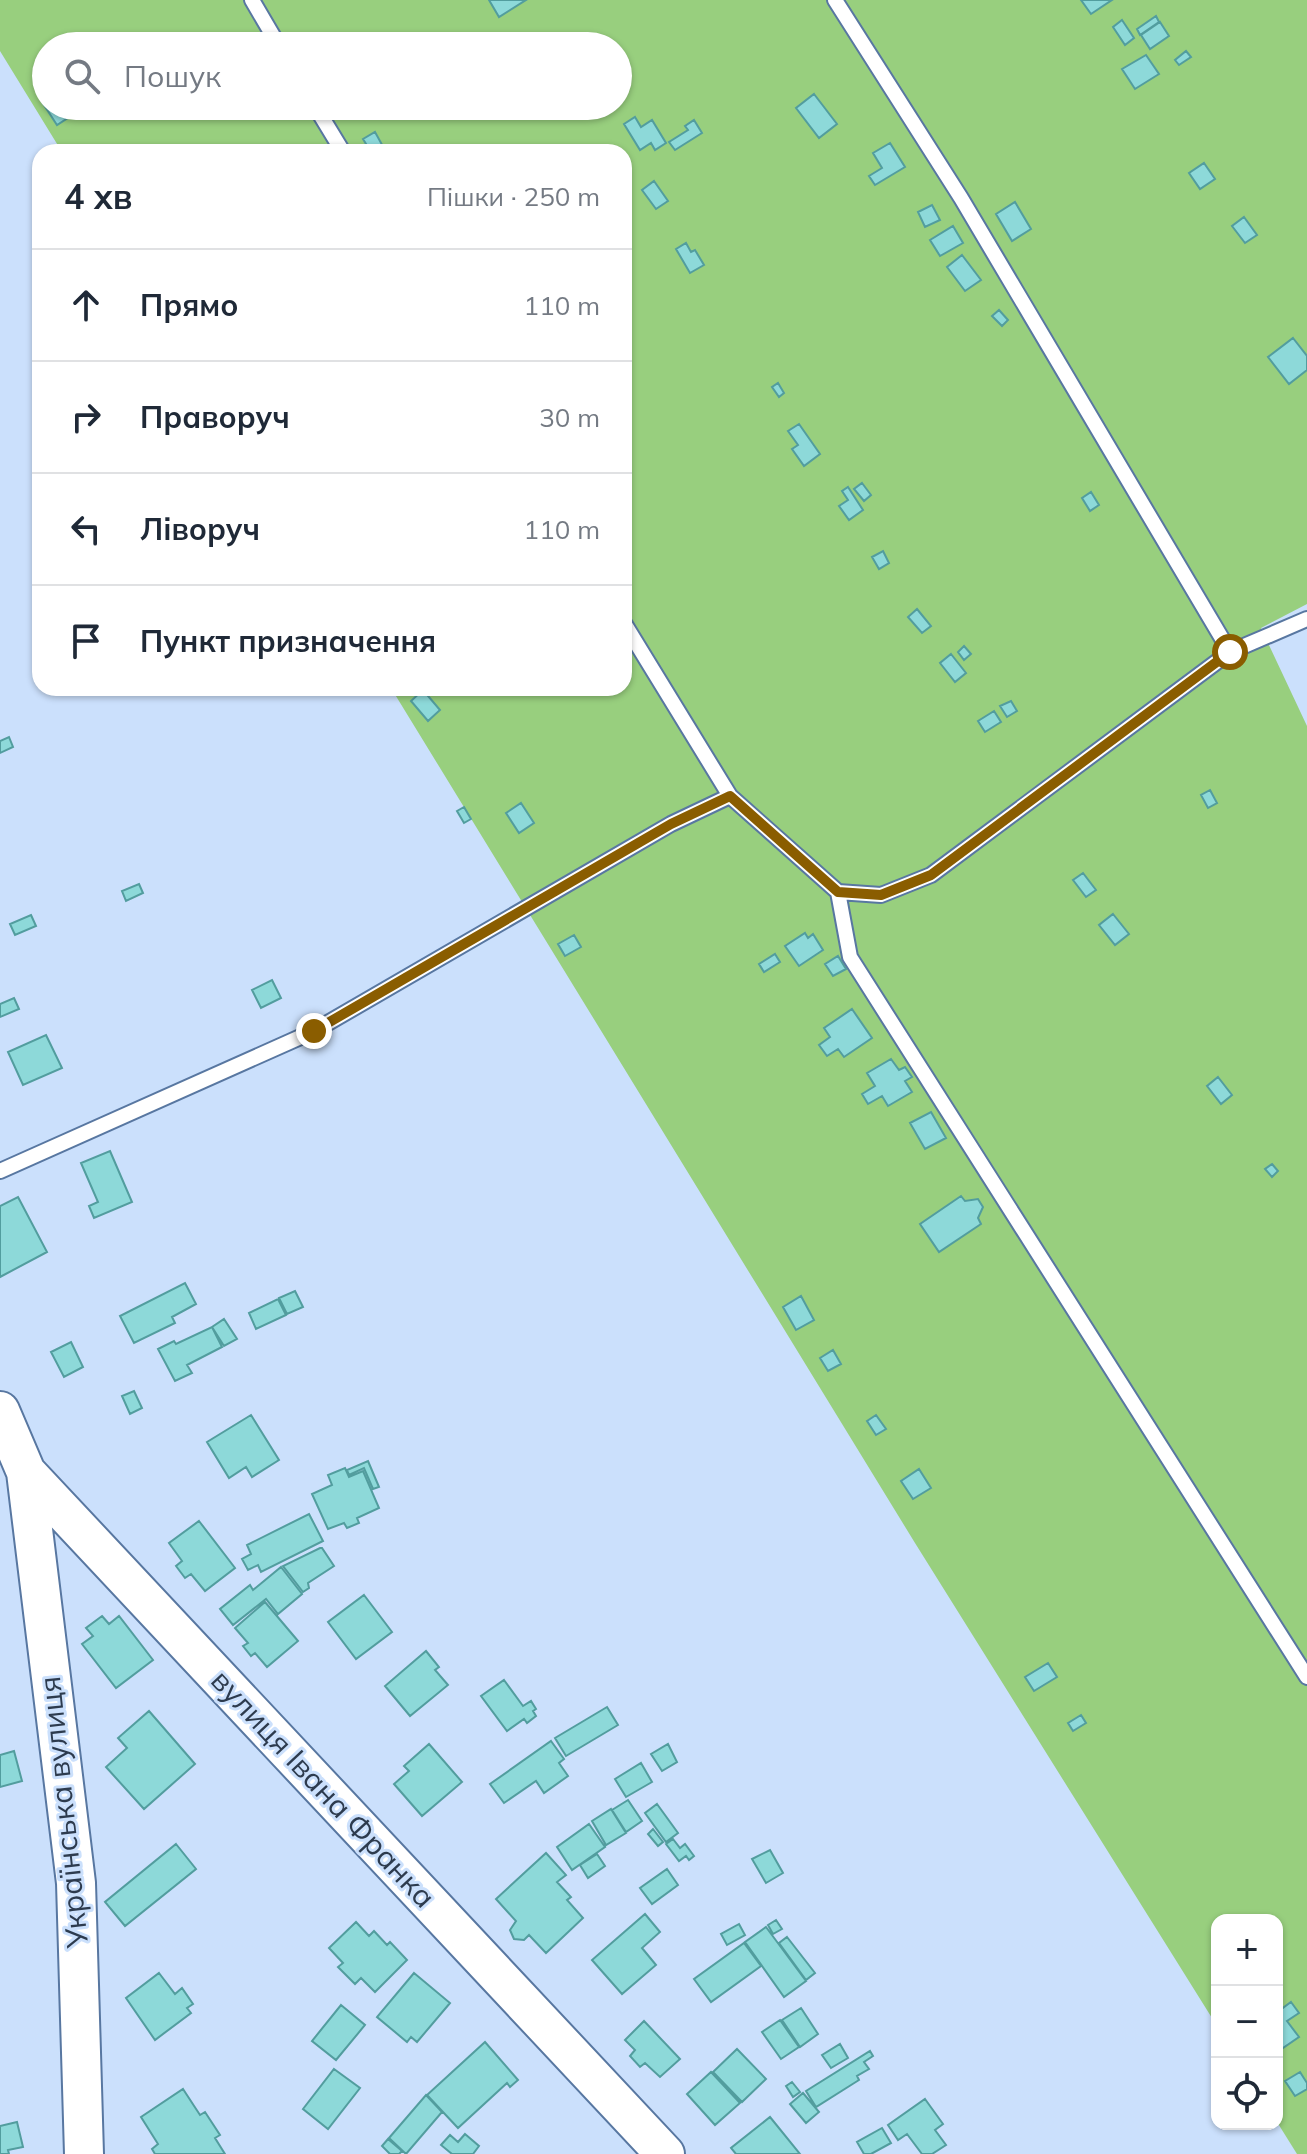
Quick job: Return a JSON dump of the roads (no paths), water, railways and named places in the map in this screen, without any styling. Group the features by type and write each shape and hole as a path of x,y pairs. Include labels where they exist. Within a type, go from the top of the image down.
{"street":[{"name":"вулиця Івана Франка","path":"0,1411 26,1472 665,2154"},
{"name":"Українська вулиця","path":"26,1472 76,1883 84,2154"}],"lane":[{"path":"252,0 271,32"},
{"path":"835,0 961,198 1230,652"},
{"path":"324,120 338,144"},
{"path":"632,636 730,796 838,892 881,895 931,875 1230,652 1307,619"},
{"path":"0,1171 314,1031 671,824 730,796"},
{"path":"838,892 850,957 1307,1677"}]}
